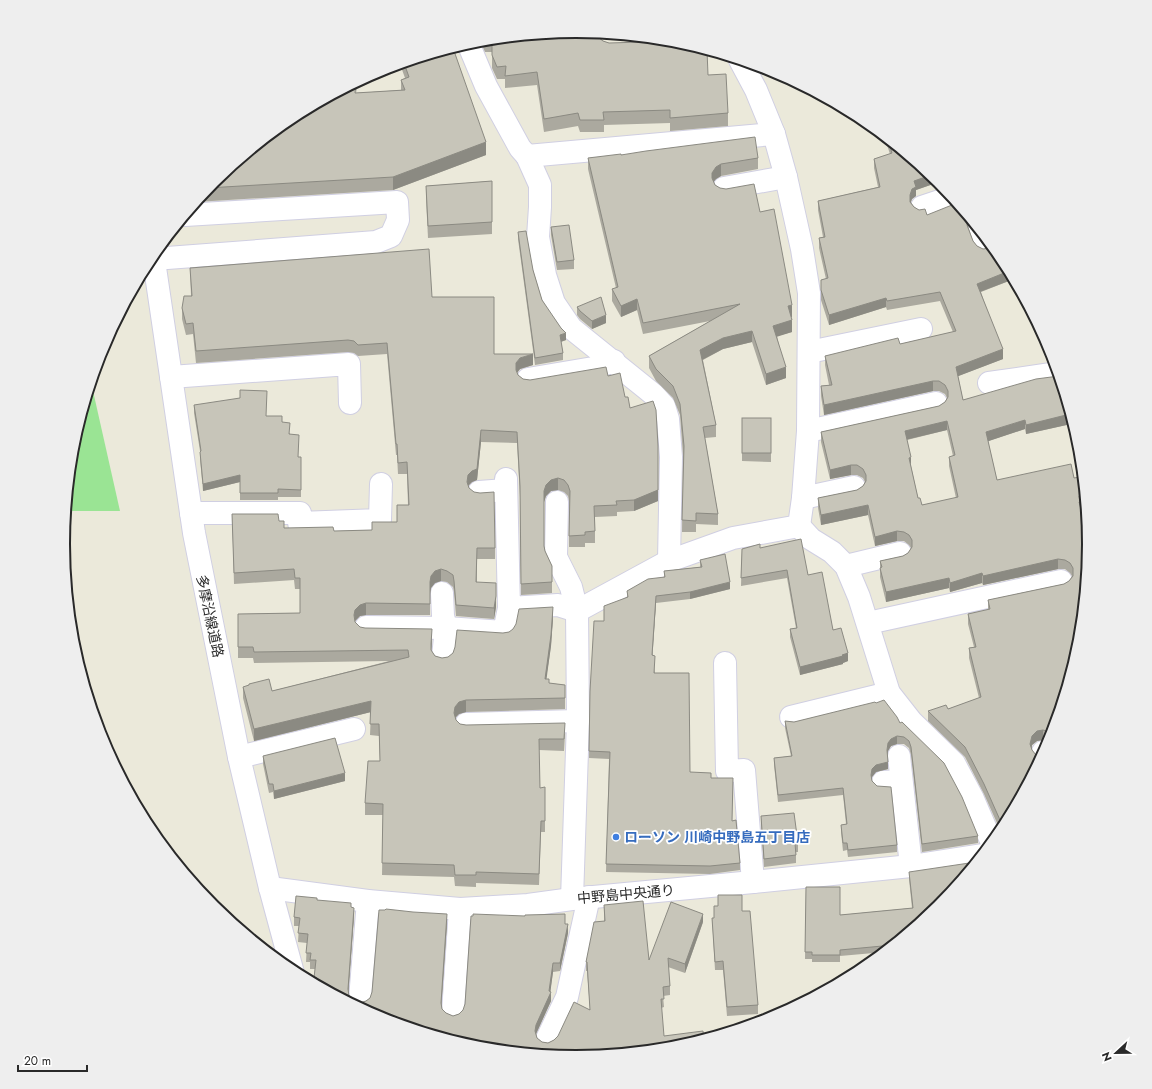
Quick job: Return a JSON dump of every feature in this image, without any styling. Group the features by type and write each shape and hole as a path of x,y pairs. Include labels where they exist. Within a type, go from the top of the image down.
{"street":[{"path":"471,49 486,86 520,148 527,156 540,185 538,237 545,274 554,303 571,328 614,361 653,394 664,406 668,419 671,458 669,561"},
{"path":"744,67 756,90 774,134 786,178 802,249 809,293 808,431 803,498 799,526"},
{"path":"527,156 774,134"},
{"path":"724,188 786,178"},
{"path":"922,207 946,199"},
{"path":"160,256 376,242 391,236 398,220 397,202 192,215"},
{"name":"多摩沿線道路","path":"155,263 195,541 239,757 270,888 290,962"},
{"path":"808,352 921,329"},
{"path":"528,379 593,368 614,361"},
{"path":"171,377 349,364 350,403"},
{"path":"988,383 1053,374"},
{"path":"808,431 936,403"},
{"path":"191,513 300,513 299,523 380,520 381,484"},
{"path":"366,627 446,628 504,632 509,608 506,485 479,492"},
{"path":"803,498 854,487"},
{"path":"547,1039 567,997 580,898 577,611 571,587 556,557 557,502"},
{"path":"509,608 558,605 577,611 669,561 733,538 799,526"},
{"path":"799,526 811,539 832,552 846,566 859,597 890,693 910,721 954,764 973,799 989,837"},
{"path":"846,566 900,553"},
{"path":"868,624 1061,581"},
{"path":"442,594 443,616 446,628 443,656"},
{"path":"725,663 727,771 744,770 753,882"},
{"path":"791,717 890,693"},
{"path":"466,724 578,721"},
{"path":"239,757 354,729"},
{"path":"899,756 892,781 911,866"},
{"name":"中野島中央通り","path":"270,888 368,901 460,909 528,905 580,898 911,866 975,857"},
{"path":"360,999 368,901"},
{"path":"453,1012 460,909"}],"green space":[{"path":"93,392 120,511 71,511 79,446"}],"building":[{"path":"576,38 600,39 609,43 642,42 707,55 708,75 726,74 728,113 670,118 670,110 603,112 604,120 580,120 578,113 544,119 537,72 505,76 506,66 497,67 492,55 492,45 543,39"},
{"path":"455,53 486,142 393,177 217,187 268,143 295,123 323,106 355,89 355,93 405,90 401,80 409,77 406,68"},
{"path":"755,137 758,158 721,164 716,167 712,173 712,178 715,185 726,189 754,184 760,212 774,209 792,305 788,306 792,320 773,326 786,367 766,374 752,331 723,338 700,350 716,425 703,427 718,514 696,513 696,521 682,520 684,446 680,404 673,386 656,369 649,356 740,304 643,323 637,299 621,306 612,289 618,287 588,158"},
{"path":"891,148 910,164 925,177 914,181 916,187 912,189 910,202 914,207 919,210 925,209 927,215 952,205 967,223 973,241 977,246 983,249 987,248 1004,273 977,284 1003,349 956,367 963,400 1036,379 1054,377 1056,382 1066,415 1026,425 1025,420 986,432 997,480 1071,464 1074,478 1078,477 1081,511 1081,578 1073,643 1056,707 1047,731 1037,731 1032,736 1030,744 1032,750 1036,755 1015,798 1000,821 965,747 928,711 946,705 948,709 981,697 969,648 976,647 968,614 990,609 988,600 1064,584 1073,576 1073,568 1070,563 1065,560 1058,559 983,576 982,573 950,583 949,578 886,592 880,568 882,567 880,561 903,556 908,553 912,547 912,540 909,535 904,532 897,531 875,537 868,505 821,515 818,498 857,490 863,486 866,481 866,475 863,469 857,465 830,470 821,432 939,406 945,402 948,397 948,391 945,385 939,381 933,381 824,405 821,386 832,385 825,356 898,338 900,344 956,331 940,292 887,301 886,298 829,315 821,290 821,280 828,278 819,238 825,237 818,201 880,187 874,159 892,153","holes":["947,421 955,455 949,457 958,497 922,505 920,498 918,498 909,458 911,457 905,431"]},
{"path":"492,181 492,222 428,226 426,186"},
{"path":"569,225 574,260 557,262 551,227"},
{"path":"526,231 533,270 542,300 566,333 560,335 563,353 535,358 518,232"},
{"path":"429,249 432,297 494,297 494,354 533,354 520,358 516,363 518,375 523,379 530,380 606,367 608,376 620,373 625,397 628,397 630,408 653,401 656,410 658,490 634,500 616,501 617,505 594,506 595,531 585,532 585,535 569,536 570,491 568,485 564,480 558,478 551,480 546,485 544,491 544,546 552,566 552,582 521,584 520,486 517,432 481,430 477,469 468,475 467,482 469,488 474,492 494,492 495,548 477,548 476,582 496,583 494,608 456,605 453,575 441,569 435,571 431,576 430,604 366,603 360,605 355,610 355,622 360,627 432,629 431,650 435,656 442,658 448,657 453,653 457,630 503,633 509,632 516,624 519,609 553,607 545,679 549,679 549,683 565,685 565,698 466,700 459,702 455,707 454,713 456,720 460,724 466,725 565,723 564,739 539,739 540,788 545,787 545,821 541,821 539,874 476,872 476,875 455,875 454,865 382,863 383,804 365,803 368,761 380,761 379,724 370,724 371,701 254,729 243,687 269,679 272,691 409,657 408,650 254,652 253,647 238,647 238,614 300,613 300,578 295,578 294,569 234,573 232,514 278,514 279,521 284,521 284,528 333,527 334,531 372,530 372,522 397,522 397,505 409,505 407,462 398,463 387,343 358,345 354,341 348,340 196,351 193,323 186,324 182,308 184,296 192,296 190,268"},
{"path":"601,297 606,315 592,321 577,307"},
{"path":"240,390 267,391 266,416 282,416 282,422 290,423 289,434 299,435 298,457 301,457 301,490 278,489 278,493 240,493 240,475 203,484 201,451 194,405 240,398"},
{"path":"742,418 771,418 771,453 742,453"},
{"path":"801,539 808,575 822,572 833,630 841,628 848,653 842,655 843,656 800,667 790,629 797,628 787,570 741,578 742,549 760,544 760,548"},
{"path":"725,554 730,582 690,592 656,596 652,655 655,656 654,673 689,673 690,772 711,773 711,778 733,778 732,821 736,820 740,863 710,866 606,864 610,752 589,751 590,691 594,621 604,621 604,606 628,597 627,591 648,579 665,577 664,571 702,567 700,560"},
{"path":"884,700 900,723 902,722 944,763 962,797 978,836 922,844 911,747 909,741 904,737 897,736 891,739 888,743 887,750 888,762 876,765 872,769 871,775 872,781 877,786 891,787 897,845 848,850 847,843 843,843 841,825 847,824 843,788 778,795 774,758 792,756 785,721 794,722"},
{"path":"335,738 345,773 274,791 273,784 269,784 263,756"},
{"path":"794,813 798,843 795,844 796,855 764,859 761,816"},
{"path":"970,863 934,903 884,946 840,950 840,955 812,955 812,952 805,952 806,887 840,887 840,915 913,908 909,872"},
{"path":"718,895 742,895 742,911 750,911 758,1005 727,1007 723,961 715,962 712,918 714,918 714,906 718,906"},
{"path":"296,896 317,898 317,900 351,903 351,907 354,908 348,989 349,996 352,999 314,978 316,960 310,960 311,953 306,953 308,934 298,933 300,918 294,917"},
{"path":"643,901 649,960 671,902 703,914 685,964 668,958 670,986 663,987 664,999 661,999 664,1036 703,1031 703,1035 642,1047 576,1051 510,1047 445,1034 413,1024 360,1003 370,998 372,992 379,910 386,909 447,914 441,1003 442,1009 446,1013 453,1016 459,1014 463,1010 465,1004 471,916 473,916 473,914 525,916 565,914 565,924 568,924 560,963 553,963 549,991 551,992 536,1025 535,1031 537,1038 542,1042 548,1043 558,1036 574,1002 590,1010 586,962 594,922 605,921 604,905"}],"place":[{"name":"ローソン 川崎中野島五丁目店","path":"616,837"}]}
